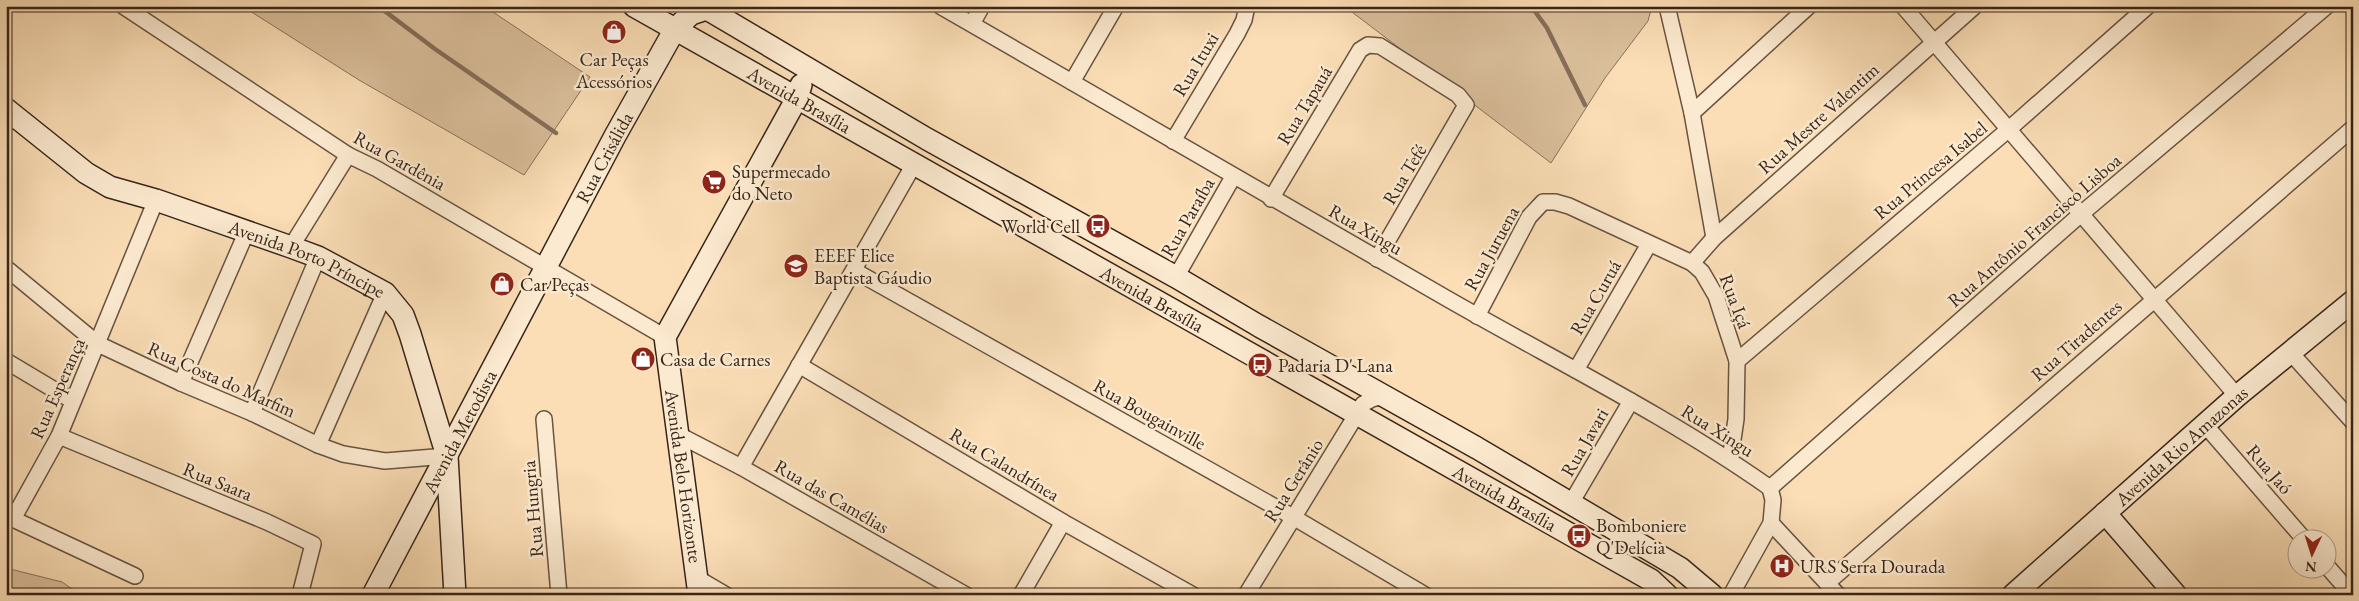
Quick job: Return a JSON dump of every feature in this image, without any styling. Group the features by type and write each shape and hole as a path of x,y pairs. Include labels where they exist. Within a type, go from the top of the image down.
{"street":[{"name":"Rua Gardênia","path":"123,6 348,155 378,169 665,337"},
{"name":"Avenida Brasília","path":"634,6 913,166 1651,580 1667,595"},
{"name":"Rua Xingu","path":"940,6 1233,177 1631,401 1730,460 1770,488"},
{"path":"972,24 982,6"},
{"path":"1072,82 1116,6"},
{"name":"Rua Ituxi","path":"1173,141 1237,34 1244,20 1247,6"},
{"path":"1667,6 1692,113 1714,238"},
{"path":"1692,113 1809,6"},
{"path":"1903,6 2237,396"},
{"name":"Rua Mestre Valentim","path":"1692,263 1714,238 1975,6"},
{"name":"Rua Princesa Isabel","path":"1736,361 2009,129 2148,6"},
{"name":"Rua Antônio Francisco Lisboa","path":"1770,488 2081,214 2327,6"},
{"name":"Avenida Brasília","path":"706,7 796,63 1044,206 1176,277 1571,503 1680,568 1712,595"},
{"name":"Rua Crisálida","path":"547,268 615,136 675,29 691,14 706,7"},
{"name":"Rua Tapauá","path":"1272,199 1360,50 1368,45 1380,46"},
{"name":"Rua Tefé","path":"1377,258 1465,110 1466,103 1462,98 1380,46"},
{"path":"665,337 797,98 801,82 796,63"},
{"name":"Avenida Porto Príncipe","path":"6,109 86,173 110,187 156,200 318,257 385,294 403,316 447,456 455,595"},
{"name":"Rua Tiradentes","path":"1827,583 2353,128"},
{"path":"291,247 348,155"},
{"path":"741,467 798,365 855,271 913,166"},
{"name":"Rua Paraíba","path":"1176,277 1233,177"},
{"name":"Rua Esperança","path":"135,576 13,519 59,436 156,200"},
{"name":"Rua Içá","path":"1543,202 1555,202 1569,206 1692,263 1702,272 1716,296 1736,361 1737,394 1730,460"},
{"name":"Rua Juruena","path":"1477,316 1529,217 1543,202"},
{"path":"1010,220 1025,222 1035,219 1041,214 1044,206"},
{"path":"1039,236 1046,226 1053,223 1062,222 1083,226"},
{"path":"181,383 247,232"},
{"name":"Rua Curuá","path":"1576,370 1649,244"},
{"path":"252,413 318,257"},
{"name":"Rua Costa do Marfim","path":"6,268 98,344 181,383 252,413 318,445 344,454 386,461 447,456"},
{"name":"Avenida Metodista","path":"373,595 547,268"},
{"name":"Rua Bougainville","path":"855,271 1293,518 1425,595"},
{"path":"318,445 385,294"},
{"name":"Avenida Rio Amazonas","path":"2013,595 2206,426 2237,396 2353,301"},
{"path":"1219,338 1240,340 1252,335 1259,326"},
{"name":"Avenida Belo Horizonte","path":"665,337 698,586"},
{"path":"2291,353 2353,422"},
{"path":"6,360 73,401"},
{"name":"Rua Calandrínea","path":"798,365 1063,522 1193,595"},
{"name":"Rua Gerânio","path":"1246,595 1357,414 1368,402 1383,396"},
{"name":"Rua Javari","path":"1571,503 1631,401"},
{"name":"Rua Hungria","path":"544,419 559,595"},
{"name":"Rua Jaó","path":"2206,426 2294,528"},
{"name":"Rua das Camélias","path":"677,434 741,467 966,595"},
{"name":"Rua Saara","path":"59,436 267,522 313,544 300,595"},
{"path":"1731,595 1771,523 1773,500 1770,488"},
{"path":"2105,513 2176,595"},
{"path":"1021,595 1063,522"},
{"path":"1771,523 1838,595"},
{"path":"2336,577 2352,595"},
{"path":"698,586 726,595"}],"shaded area":[{"path":"242,6 484,6 590,77 524,175 359,80"},
{"path":"1344,6 1652,6 1648,21 1605,78 1551,163"},
{"path":"6,568 62,582 81,595 6,595"}],"waterway":[{"path":"378,6 435,49 556,133"},
{"path":"1531,6 1547,28 1585,105"}],"place":[{"name":"Car Peças Acessórios","path":"614,32"},
{"name":"Supermecado do Neto","path":"714,182"},
{"name":"World Cell","path":"1098,226"},
{"name":"EEEF Elice Baptista Gáudio","path":"796,266"},
{"name":"Car Peças","path":"502,284"},
{"name":"Casa de Carnes","path":"643,359"},
{"name":"Padaria D' Lana","path":"1260,365"},
{"name":"Bomboniere Q'Delícia","path":"1579,536"},
{"name":"URS Serra Dourada","path":"1782,566"}]}
